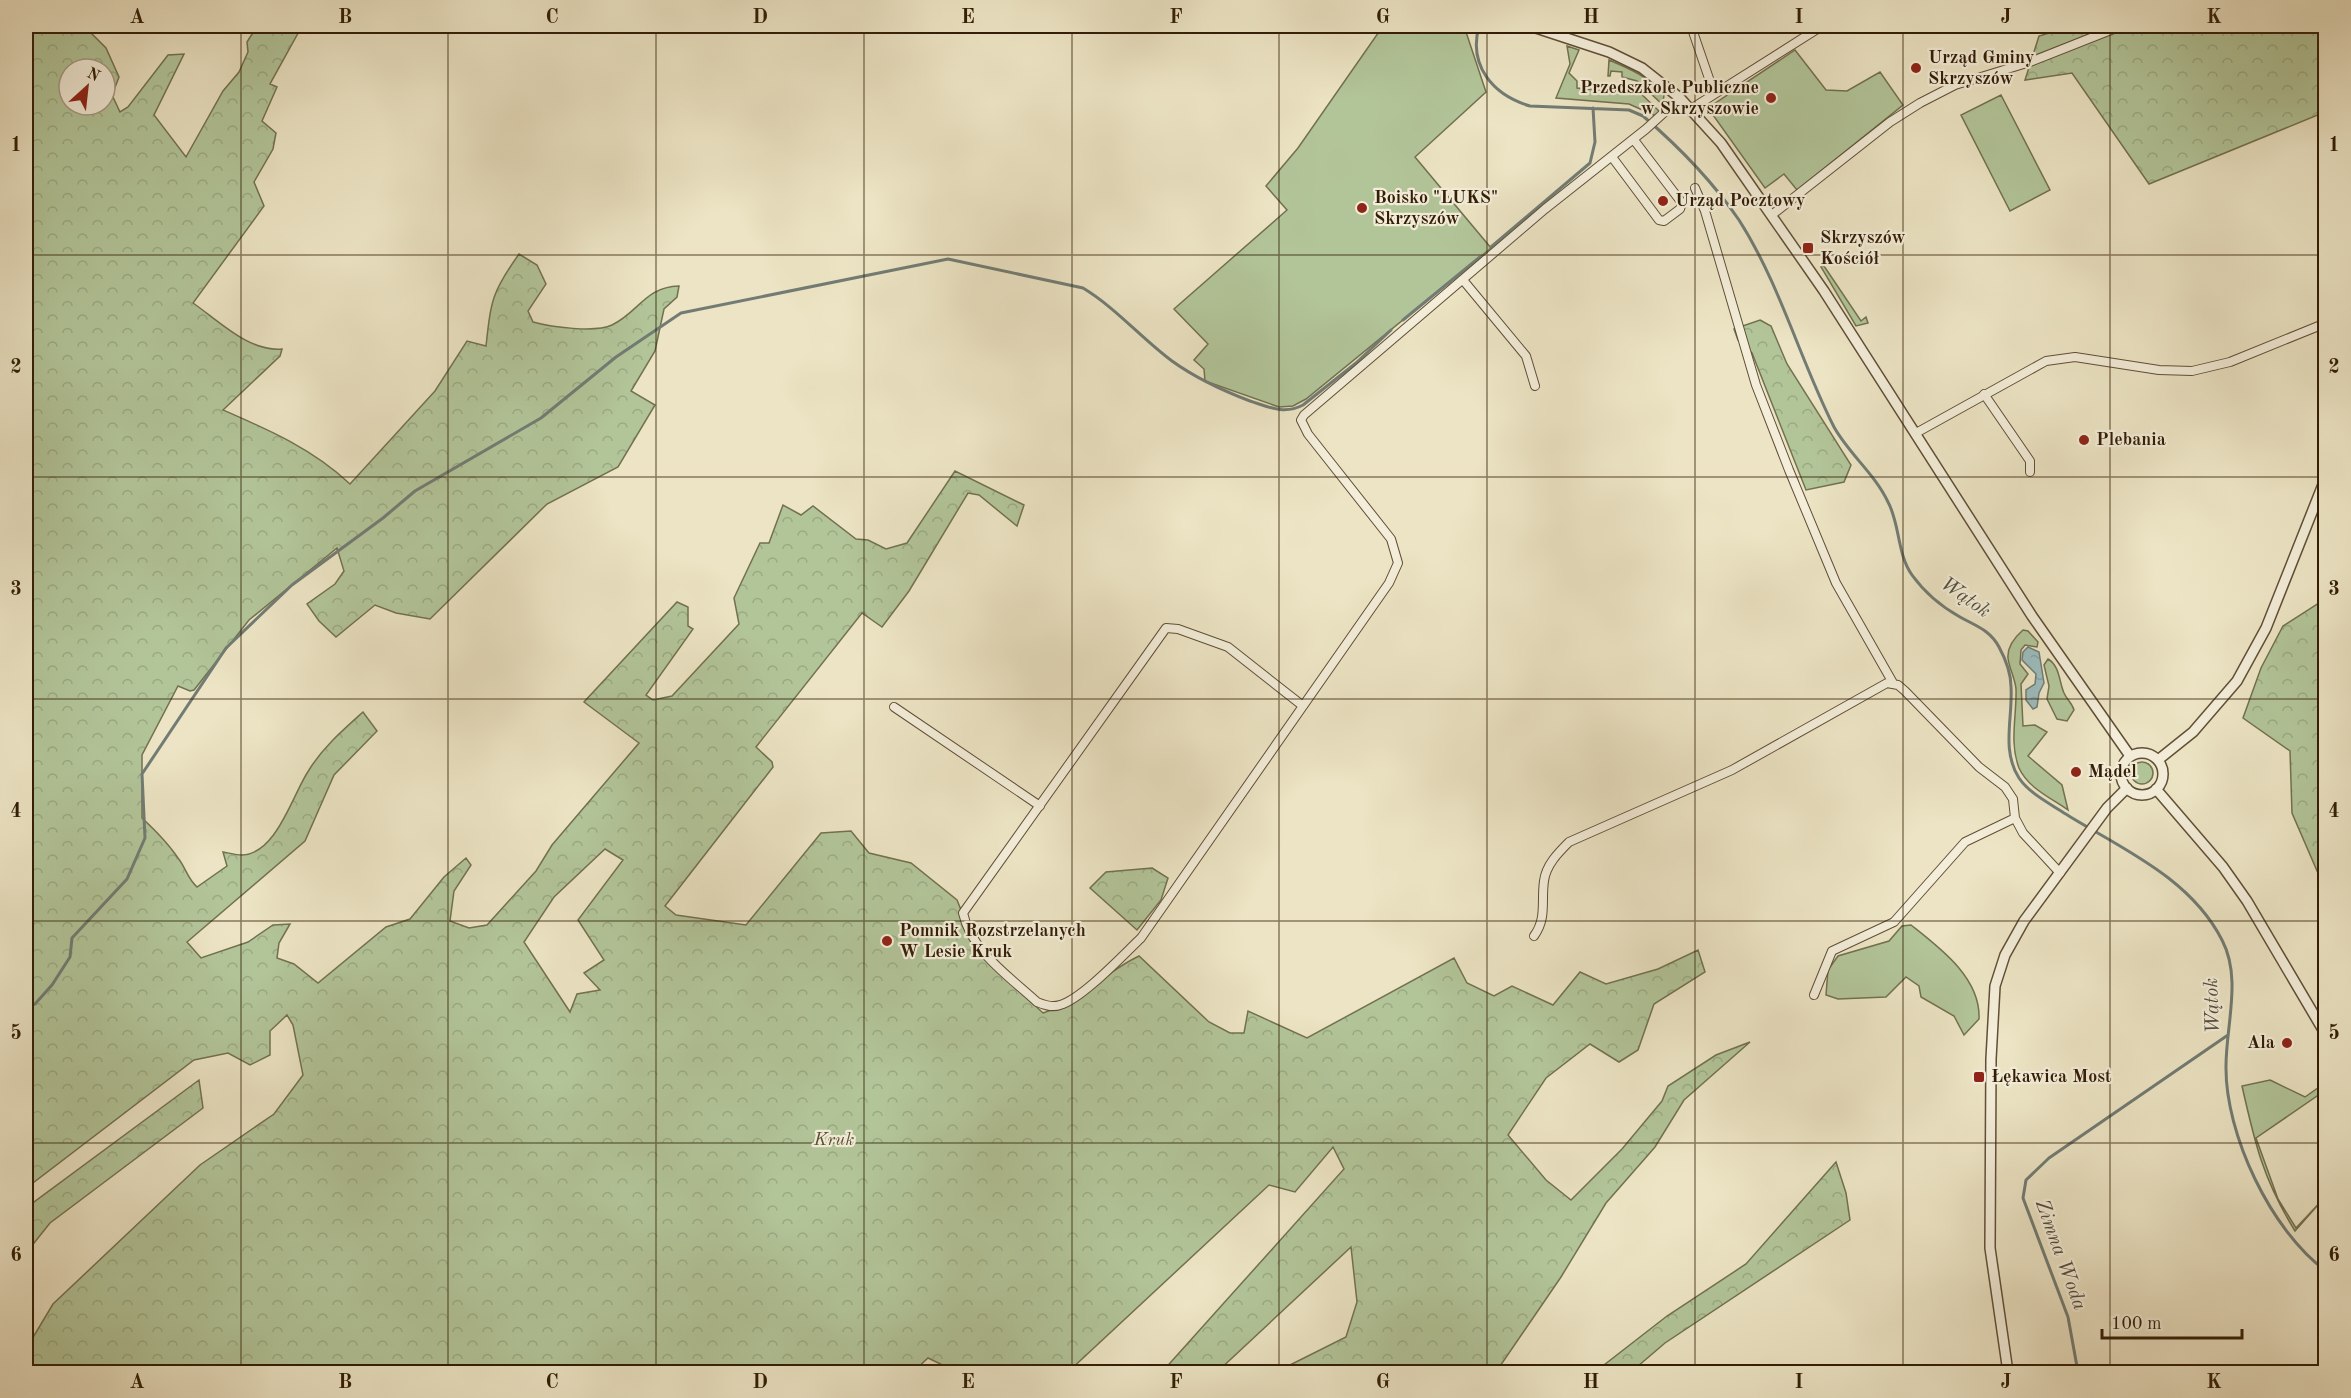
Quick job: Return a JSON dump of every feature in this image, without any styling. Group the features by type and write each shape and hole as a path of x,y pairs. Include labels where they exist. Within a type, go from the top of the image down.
{"street":[{"path":"1530,26 1632,62 1650,73 1680,98 1727,150 1773,214 2032,616 2130,756"},
{"path":"1691,26 1714,93"},
{"path":"1691,109 1822,26"},
{"path":"1773,214 1890,122 1920,103 1956,85 2030,62 2121,26"},
{"path":"1303,706 1228,647 1178,629 1166,628 963,912 971,934 987,955 1036,1002 1046,1006 1059,1005 1096,980 1141,938 1389,583 1398,558 1391,539 1313,440 1301,420 1308,411 1634,140 1680,98"},
{"path":"1612,157 1659,220 1664,220 1680,209 1682,203 1634,140"},
{"path":"1695,188 1705,211 1756,385 1836,583 1893,683 1905,691 1979,767 2005,787 2013,799 2015,818 2029,841 2060,873"},
{"path":"1463,280 1526,356 1534,386"},
{"path":"1916,433 2046,361 2061,358 2192,371 2230,362 2325,323"},
{"path":"1984,394 2030,461 2030,472"},
{"path":"2158,760 2193,732 2237,681 2266,628 2325,477"},
{"path":"1534,936 1544,919 1545,876 1552,861 1569,842 1732,770 1883,684 1893,683"},
{"path":"894,707 1040,806"},
{"path":"2147,753 2158,760 2162,778 2156,789 2144,794 2127,788 2122,781 2121,769 2130,756 2147,753"},
{"path":"2008,1372 1990,1248 1991,1059 1995,986 2011,942 2083,840 2127,788"},
{"path":"2156,789 2217,859 2247,901 2325,1035"},
{"path":"1814,995 1832,951 1894,922 1914,903 1959,848 2015,818"}],"green space":[{"name":"Kruk","path":"26,26 84,26 106,48 110,57 57,57 57,117 117,117 117,106 120,112 128,107 168,55 184,54 154,115 186,157 223,91 239,72 248,52 247,42 257,26 302,26 270,84 277,87 262,121 276,133 273,149 254,182 264,206 193,303 246,341 270,349 282,349 280,356 223,410 306,450 350,484 435,391 467,341 486,346 494,297 519,254 537,265 546,284 528,311 533,322 541,324 595,329 612,325 650,295 667,287 679,286 677,297 664,309 655,351 631,391 655,405 618,467 547,504 430,619 396,613 375,605 336,637 319,621 307,604 335,584 344,571 337,548 249,620 194,690 190,691 178,686 142,755 142,818 170,847 197,887 227,866 223,852 242,855 254,852 265,845 283,821 303,780 315,762 334,739 363,712 377,731 334,775 305,841 187,942 201,958 248,942 273,925 290,924 279,943 277,958 294,964 318,983 386,927 410,919 444,877 466,858 471,865 454,891 450,921 469,928 487,925 536,871 552,845 639,743 584,702 677,602 688,607 688,626 693,629 646,695 653,700 672,696 739,624 734,598 760,543 769,543 783,505 801,515 813,506 856,539 868,540 886,549 907,543 955,471 1024,505 1017,526 979,495 968,493 909,591 882,627 862,613 756,747 772,762 773,767 665,906 676,915 746,925 821,833 851,831 869,853 911,863 957,900 978,952 1043,1013 1068,1002 1139,956 1209,1022 1230,1033 1244,1033 1248,1011 1307,1038 1454,958 1467,983 1494,996 1512,986 1553,1005 1580,972 1606,984 1658,969 1698,950 1705,972 1654,1004 1638,1050 1619,1062 1590,1044 1546,1078 1508,1135 1546,1180 1571,1200 1622,1149 1662,1101 1668,1086 1716,1055 1750,1042 1684,1100 1655,1147 1606,1203 1561,1277 1496,1372 1276,1372 1346,1337 1357,1302 1351,1247 1217,1372 1162,1372 1344,1169 1333,1147 1295,1192 1269,1185 1068,1372 957,1372 928,1358 913,1372 26,1372 26,1349 53,1304 200,1165 274,1114 303,1075 293,1025 287,1015 270,1031 270,1055 250,1065 228,1053 194,1060 33,1183 26,1199","holes":["605,849 623,860 578,920 604,960 584,973 600,990 577,994 570,1012 524,942 554,897"]},
{"path":"1383,26 1464,26 1486,92 1415,157 1491,248 1306,399 1293,406 1279,407 1205,381 1204,369 1194,360 1208,344 1174,309 1287,210 1266,186 1298,148"},
{"path":"2072,26 2325,26 2325,112 2149,184 2072,73 2025,80 2039,36"},
{"path":"1567,46 1579,50 1569,73 1577,81 1577,88 1629,93 1630,87 1634,87 1660,112 1656,116 1629,104 1556,98 1570,64"},
{"path":"1795,50 1826,90 1847,91 1880,72 1903,105 1797,190 1784,174 1765,188 1708,108"},
{"path":"1609,60 1646,78 1659,88 1664,94 1663,105 1637,81 1622,77 1622,72 1611,71 1608,76"},
{"path":"2001,95 2050,190 2010,211 1961,115"},
{"path":"1824,266 1861,321 1866,317 1868,323 1856,326 1821,267"},
{"path":"1760,320 1771,326 1787,364 1851,465 1844,482 1806,490 1752,353 1738,340 1734,329"},
{"path":"2325,599 2326,878 2321,880 2292,813 2290,751 2243,718 2261,668 2283,626"},
{"path":"2023,630 2028,631 2038,642 2037,647 2025,645 2021,650 2020,664 2028,674 2021,684 2023,726 2035,725 2047,732 2028,756 2062,785 2068,810 2028,781 2019,768 2016,758 2014,738 2016,689 2008,654 2012,642"},
{"path":"2048,659 2055,666 2064,693 2074,710 2067,721 2057,719 2047,699 2049,686 2044,665"},
{"path":"2142,762 2150,765 2153,773 2150,781 2142,784 2134,781 2131,773 2134,765"},
{"path":"1152,868 1168,878 1161,900 1137,930 1090,888 1106,872"},
{"path":"1911,925 1957,965 1973,990 1978,1004 1979,1019 1964,1035 1954,1016 1921,997 1919,986 1906,977 1886,997 1838,999 1826,995 1828,970 1838,956 1889,941 1902,926"},
{"path":"199,1080 203,1108 50,1223 26,1253 26,1208"},
{"path":"2270,1080 2305,1097 2325,1083 2325,1095 2322,1097 2320,1094 2256,1138 2278,1199 2296,1228 2325,1197 2295,1231 2275,1195 2261,1161 2242,1086"},
{"path":"1836,1162 1846,1193 1850,1220 1665,1343 1631,1372 1595,1372 1667,1316 1746,1264"}],"water":[{"path":"2028,647 2039,652 2044,683 2039,693 2037,707 2033,709 2026,700 2026,690 2035,684 2036,674 2022,660 2023,652"}],"waterway":[{"name":"Wątok","path":"1479,26 1477,54 1481,66 1486,77 1505,94 1530,106 1629,110 1643,116 1694,165 1739,220 1778,296 1834,427 1876,482 1888,502 1907,567 1928,594 1953,613 1987,632 2001,651 2011,682 2010,756 2019,778 2040,797 2173,881 2192,898 2222,940 2228,955 2232,986 2226,1066 2233,1121 2255,1179 2270,1206 2287,1232 2326,1271"},
{"path":"1491,247 1590,163 1595,142 1593,108"},
{"path":"1403,320 1480,257"},
{"path":"26,1006 35,1004 52,985 70,957 72,938 127,879 145,838 142,774 226,648 292,585 383,518 415,491 541,418 616,357 681,313 948,259 1083,288 1172,361 1191,373 1239,397 1283,410 1303,405 1356,363 1391,330"},
{"name":"Zimna Woda","path":"2078,1372 2068,1317 2023,1198 2026,1180 2049,1158 2228,1035"}],"place":[{"name":"Urząd Gminy Skrzyszów","path":"1916,68"},
{"name":"Przedszkole Publiczne w Skrzyszowie","path":"1771,98"},
{"name":"Urząd Pocztowy","path":"1663,201"},
{"name":"Boisko \"LUKS\" Skrzyszów","path":"1362,208"},
{"name":"Skrzyszów Kościół","path":"1808,248"},
{"name":"Plebania","path":"2084,440"},
{"name":"Mądel","path":"2076,772"},
{"name":"Pomnik Rozstrzelanych W Lesie Kruk","path":"887,941"},
{"name":"Ala","path":"2287,1043"},
{"name":"Łękawica Most","path":"1979,1077"}]}
